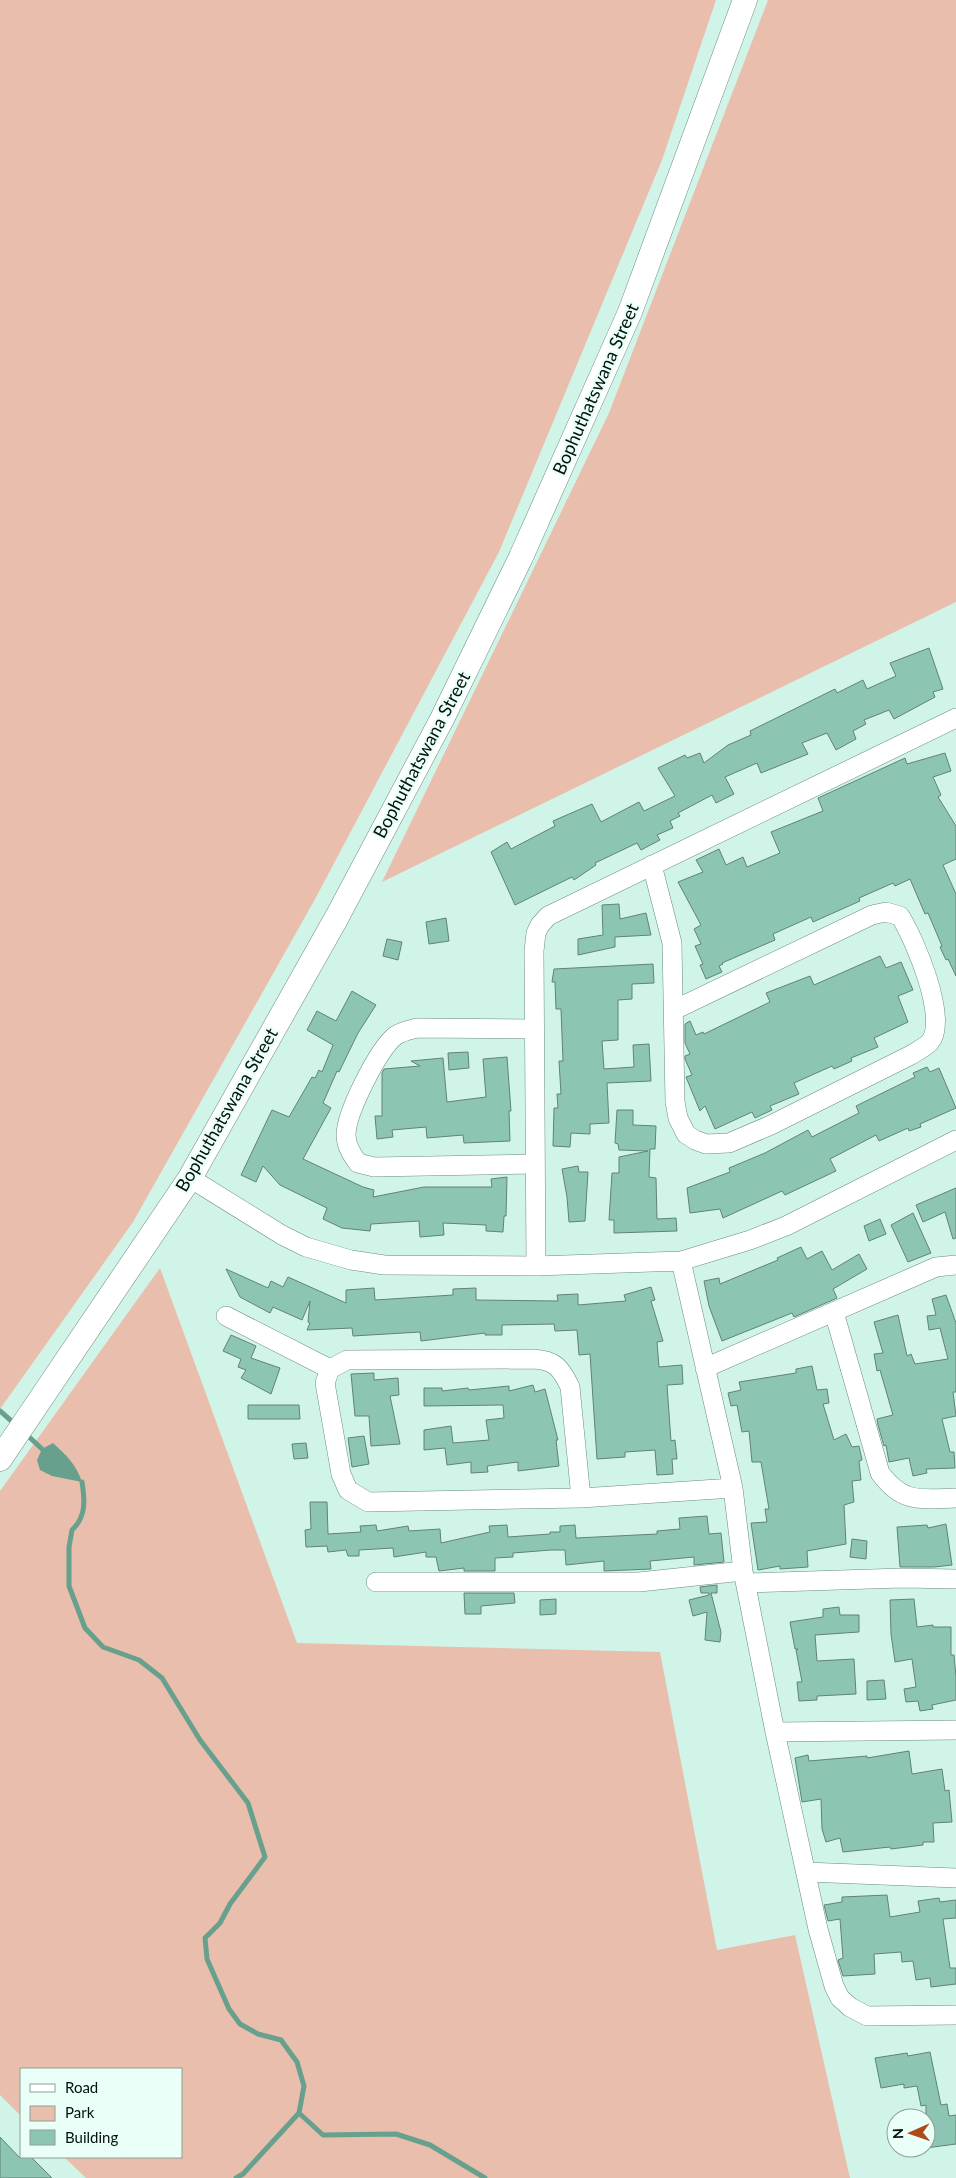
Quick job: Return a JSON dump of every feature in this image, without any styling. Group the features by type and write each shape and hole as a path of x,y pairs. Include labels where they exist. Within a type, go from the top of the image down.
{"street":[{"name":"Bophuthatswana Street","path":"2,1455 190,1178 337,917 442,719 502,599 630,312 745,0"},
{"path":"536,1266 533,1029 534,951 540,925 548,916 956,718"},
{"path":"652,865 672,943 676,1110 686,1134 706,1144 738,1140 910,1055 930,1042 935,1025 930,988 908,929 900,916 886,912 872,916 674,1010"},
{"path":"533,1029 416,1028 401,1032 383,1049 368,1076 347,1124 346,1137 350,1152 358,1163 374,1167 535,1164"},
{"path":"190,1178 282,1235 306,1247 351,1260 384,1265 536,1266 681,1261 750,1240 786,1226 956,1140"},
{"path":"681,1261 733,1488 744,1577 776,1732 818,1929 834,1986 844,2002 857,2012 867,2016 956,2015"},
{"path":"705,1368 936,1267 956,1266"},
{"path":"834,1312 880,1473 889,1485 907,1498 956,1498"},
{"path":"226,1316 330,1369"},
{"path":"581,1498 570,1387 563,1371 553,1362 533,1359 347,1360 330,1369 325,1383 341,1474 348,1490 361,1500 368,1502 581,1498 733,1488"},
{"path":"376,1582 639,1582 744,1577 956,1579"},
{"path":"776,1732 956,1730"},
{"path":"806,1872 956,1878"}],"green space":[{"path":"0,0 716,0 662,160 499,552 314,901 133,1222 0,1409"},
{"path":"768,0 956,0 956,602 382,882 609,413"},
{"path":"160,1268 297,1643 660,1652 717,1950 795,1935 850,2178 86,2178 65,2158 182,2158 182,2068 20,2068 20,2115 0,2095 0,1491"}],"shaded area":[{"path":"53,1443 77,1470 82,1482 52,1476 40,1470 37,1460 42,1449"}],"building":[{"path":"929,648 943,689 933,692 935,697 894,719 889,710 864,720 866,724 853,731 856,739 836,750 827,733 802,743 808,754 761,773 757,763 725,777 734,794 716,803 712,795 678,813 680,816 670,821 673,828 657,835 660,840 641,850 637,843 595,863 596,865 574,880 572,877 515,905 491,852 507,842 511,849 555,826 553,821 592,804 601,822 639,802 644,811 675,796 658,768 685,755 687,758 700,753 704,763 728,745 751,735 750,731 835,689 837,693 863,680 867,689 896,676 890,663"},
{"path":"945,753 951,771 933,777 941,795 938,797 956,826 956,859 943,865 956,894 956,976 948,959 946,960 928,913 925,914 910,879 895,886 893,883 859,898 860,901 813,922 811,917 773,934 775,940 722,963 719,966 722,972 706,979 700,965 703,964 695,946 701,944 694,929 701,925 678,882 703,872 696,860 719,849 726,865 743,857 747,867 780,853 771,832 823,811 818,798 905,758 907,764"},
{"path":"619,904 620,919 646,913 651,935 615,937 615,947 578,955 578,939 603,935 602,905"},
{"path":"446,918 449,941 429,944 426,922"},
{"path":"387,939 402,942 398,960 383,956"},
{"path":"880,956 886,968 901,962 913,990 898,996 908,1022 874,1038 878,1047 851,1058 852,1061 834,1069 832,1066 794,1083 799,1094 770,1106 772,1110 755,1118 752,1112 715,1129 705,1106 700,1111 686,1077 692,1075 685,1059 685,1056 690,1054 685,1043 685,1024 690,1021 696,1035 703,1032 704,1034 770,1002 766,993 810,976 814,985"},
{"path":"653,964 654,983 632,984 632,999 618,1000 618,1040 602,1041 604,1069 634,1067 633,1045 649,1044 651,1081 607,1083 609,1123 590,1124 590,1134 571,1133 570,1147 553,1146 554,1108 558,1108 557,1094 561,1094 559,1061 563,1061 561,1009 556,1009 555,982 552,982 554,969"},
{"path":"352,991 376,1005 358,1033 339,1072 337,1071 323,1103 331,1108 303,1159 363,1187 374,1190 373,1197 424,1187 492,1187 491,1179 507,1177 506,1216 504,1216 503,1232 486,1231 486,1225 443,1223 444,1235 420,1237 419,1221 371,1224 370,1231 342,1228 323,1219 327,1208 280,1185 263,1166 256,1182 241,1175 272,1110 289,1117 312,1077 315,1078 319,1070 322,1072 333,1045 307,1030 317,1011 336,1021"},
{"path":"468,1052 469,1068 449,1070 448,1053"},
{"path":"507,1057 511,1111 509,1111 510,1141 464,1143 463,1135 427,1138 426,1127 392,1130 393,1137 377,1139 375,1116 382,1116 382,1073 384,1069 420,1066 411,1061 443,1058 447,1102 486,1097 483,1059"},
{"path":"927,1067 930,1072 939,1068 956,1108 920,1124 921,1127 909,1131 908,1128 879,1141 876,1135 830,1159 836,1171 785,1195 782,1191 723,1218 720,1209 690,1213 687,1188 730,1172 729,1168 765,1153 808,1130 812,1137 859,1113 856,1106 915,1077 913,1073"},
{"path":"617,1110 633,1110 633,1125 656,1126 655,1149 650,1149 649,1177 656,1178 657,1219 676,1218 677,1231 614,1233 614,1220 609,1220 612,1173 619,1173 619,1157 648,1151 619,1150 618,1144 615,1143"},
{"path":"578,1166 579,1172 588,1172 585,1221 569,1222 562,1169"},
{"path":"956,1188 956,1238 953,1239 945,1212 923,1222 916,1205"},
{"path":"913,1213 931,1253 908,1262 891,1225"},
{"path":"880,1219 886,1234 869,1241 864,1226"},
{"path":"801,1247 807,1259 822,1251 832,1270 859,1254 867,1269 833,1289 837,1298 794,1317 792,1313 722,1341 709,1306 704,1281 719,1278 720,1284 778,1260 777,1258"},
{"path":"226,1269 268,1288 271,1281 283,1287 288,1277 346,1303 346,1290 374,1288 375,1300 453,1295 453,1289 476,1288 476,1300 558,1301 557,1295 578,1294 578,1305 626,1301 624,1295 651,1287 655,1300 651,1301 663,1341 657,1342 659,1367 682,1365 683,1384 667,1385 671,1441 675,1440 677,1459 672,1459 673,1474 657,1475 655,1450 625,1452 625,1457 597,1459 590,1354 579,1355 577,1330 555,1331 554,1324 502,1325 502,1335 485,1335 485,1333 421,1341 420,1332 353,1336 352,1328 307,1330 310,1323 308,1322 310,1301 302,1320 273,1307 270,1313 240,1297"},
{"path":"946,1295 956,1323 956,1392 953,1392 956,1416 942,1419 950,1452 954,1452 955,1468 926,1469 927,1473 913,1476 909,1458 889,1462 886,1445 884,1446 878,1425 877,1419 893,1415 880,1370 877,1371 874,1354 883,1353 874,1322 898,1315 907,1356 911,1354 915,1364 948,1359 940,1328 929,1330 927,1316 936,1315 932,1299"},
{"path":"231,1335 256,1346 251,1358 280,1368 271,1394 241,1378 246,1370 238,1367 241,1359 223,1351"},
{"path":"812,1366 817,1390 827,1389 829,1403 823,1404 834,1440 846,1434 852,1447 859,1446 862,1460 859,1461 861,1480 852,1481 854,1502 844,1505 846,1544 807,1551 808,1567 780,1569 780,1566 758,1570 751,1523 767,1522 765,1509 769,1509 761,1462 752,1462 749,1431 742,1432 737,1405 731,1406 728,1393 741,1390 739,1382 796,1373 796,1369"},
{"path":"374,1373 374,1380 398,1378 399,1395 390,1396 400,1444 371,1446 369,1416 355,1416 351,1374"},
{"path":"533,1385 535,1392 545,1389 558,1440 556,1440 559,1466 518,1471 518,1462 487,1466 488,1472 471,1473 471,1462 447,1465 445,1448 424,1450 424,1430 451,1426 453,1443 489,1440 486,1420 504,1418 503,1405 424,1406 424,1388 442,1388 442,1391 509,1386 509,1391"},
{"path":"248,1405 299,1405 300,1419 248,1419"},
{"path":"364,1436 369,1464 352,1467 348,1438"},
{"path":"306,1443 308,1458 294,1459 292,1444"},
{"path":"310,1502 327,1502 328,1534 361,1532 360,1526 376,1525 377,1531 408,1526 409,1531 440,1529 441,1543 490,1532 489,1526 507,1525 508,1537 550,1534 550,1532 560,1532 560,1526 575,1525 576,1538 657,1534 657,1531 680,1529 679,1518 707,1516 709,1534 721,1533 724,1562 694,1565 694,1557 650,1561 651,1569 604,1571 604,1561 566,1565 565,1550 551,1550 513,1553 513,1557 495,1558 495,1571 464,1571 464,1568 439,1571 436,1557 426,1557 426,1552 394,1557 393,1548 359,1550 359,1556 348,1556 346,1550 328,1552 327,1546 306,1547 305,1530 311,1529"},
{"path":"946,1524 952,1565 900,1567 897,1527 927,1525 928,1528"},
{"path":"852,1539 867,1541 866,1559 850,1557"},
{"path":"717,1585 717,1593 711,1593 721,1632 720,1642 705,1640 707,1612 693,1616 689,1600 709,1595 709,1593 701,1593 700,1587"},
{"path":"464,1593 514,1593 515,1603 481,1606 481,1614 465,1614"},
{"path":"556,1599 556,1614 540,1615 540,1600"},
{"path":"914,1599 917,1627 933,1625 933,1627 951,1627 951,1655 954,1655 956,1677 956,1700 932,1705 933,1709 920,1711 918,1701 906,1702 904,1689 916,1687 912,1659 895,1662 891,1634 890,1600"},
{"path":"839,1607 840,1615 859,1615 859,1632 815,1635 817,1661 854,1659 856,1694 817,1696 817,1700 799,1701 797,1682 802,1682 796,1650 798,1649 795,1649 790,1622 823,1617 823,1609"},
{"path":"884,1680 886,1699 867,1700 867,1681"},
{"path":"909,1751 912,1774 942,1769 945,1791 949,1790 952,1822 933,1823 934,1842 923,1842 923,1845 891,1849 890,1847 843,1852 840,1838 826,1842 822,1829 821,1799 802,1802 795,1758 808,1755 809,1761 867,1756 867,1758"},
{"path":"887,1895 890,1917 920,1912 918,1901 939,1898 940,1902 956,1900 956,1918 943,1919 950,1968 956,1968 956,1984 931,1987 930,1978 916,1980 913,1961 902,1962 901,1952 874,1954 875,1974 843,1976 838,1960 843,1958 840,1919 828,1921 824,1905 842,1902 842,1897"},
{"path":"930,2052 941,2105 947,2104 949,2116 956,2115 956,2144 936,2147 936,2108 926,2108 926,2105 921,2106 917,2086 904,2088 904,2084 881,2088 875,2058 907,2053 908,2056"},
{"path":"0,2137 20,2158 32,2158 52,2178 0,2178"}],"waterway":[{"path":"0,1411 16,1425"},
{"path":"26,1434 42,1449"},
{"path":"82,1482 84,1496 82,1514 77,1525 72,1530 69,1547 69,1586 85,1628 103,1647 139,1660 162,1678 200,1740 248,1803 265,1857 230,1904 220,1923 205,1938 207,1959 229,2009 240,2024 258,2034 281,2040 297,2062 304,2086 299,2113 323,2135 396,2134 430,2145 485,2178"},
{"path":"236,2178 243,2174 299,2113"}]}
